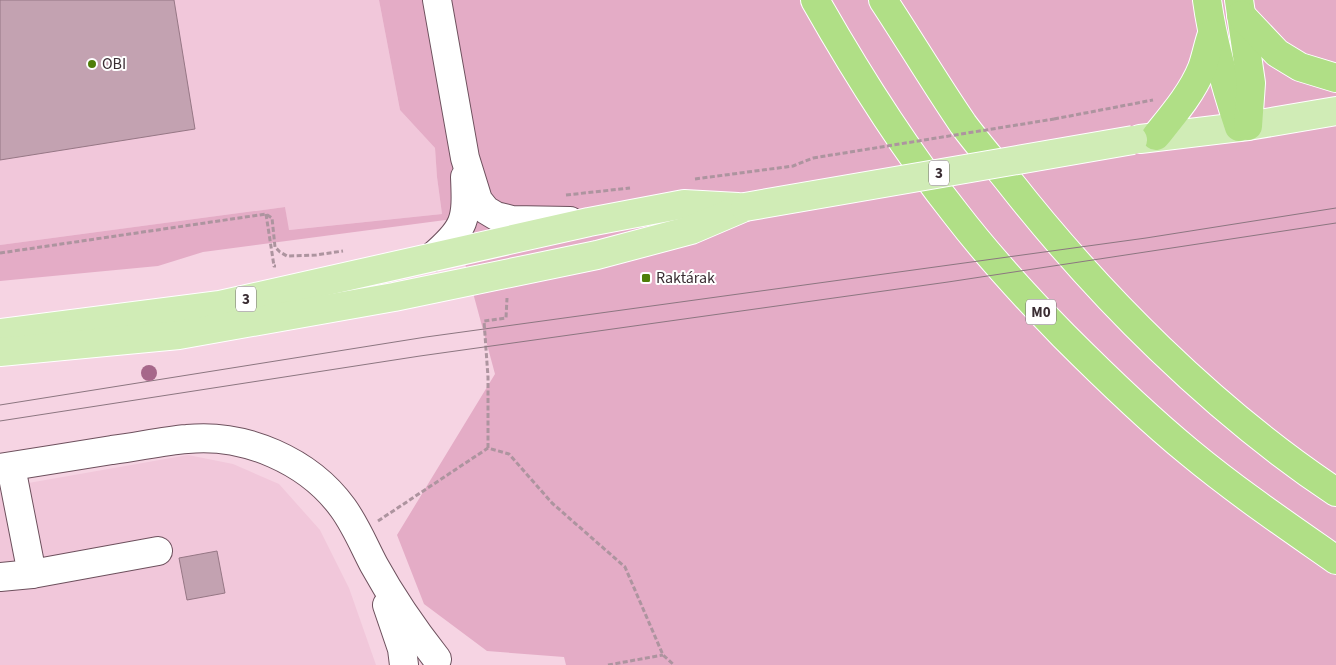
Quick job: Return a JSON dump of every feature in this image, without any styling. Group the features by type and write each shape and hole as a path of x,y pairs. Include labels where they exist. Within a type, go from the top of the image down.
{"highway":[{"name":"M0","path":"815,0 909,150 956,214 1018,289 1118,390 1188,452 1266,512 1336,560"},
{"path":"883,0 964,125 1039,221 1102,290 1194,380 1248,426 1336,492"},
{"path":"1207,0 1212,34 1225,85 1243,126"},
{"path":"1240,8 1251,83 1243,126"},
{"path":"1240,8 1277,53 1300,67 1336,78"},
{"path":"1144,138 1173,115 1194,83 1202,68 1212,34"}],"main road":[{"name":"3","path":"0,333 220,305 589,222 684,204 745,207 1144,138 1243,126 1336,111"},
{"name":"3","path":"0,352 180,335 394,298 606,252 691,230 745,207"}],"street":[{"path":"437,0 465,158 478,200 486,210 496,216 512,220 589,222"},
{"path":"432,257 450,242 459,230 465,216 465,158"},
{"path":"0,363 90,344"},
{"path":"32,574 6,468 188,438 238,441 265,449 298,466 330,491 343,508 359,534 374,565 422,640 442,664"},
{"path":"0,577 32,574 158,551"},
{"path":"374,565 402,648 404,665"}],"path":[{"path":"813,158 1054,119"},
{"path":"0,253 266,214 272,218 275,247 287,256 316,255 344,250"},
{"path":"266,214 274,266"},
{"path":"488,448 488,377 484,321 506,318 507,297"},
{"path":"359,534 488,448 509,454 552,503 625,567 662,655 674,665"},
{"path":"608,665 662,655"}],"shaded area":[{"path":"0,0 379,0 400,110 435,148 442,214 288,230 285,207 0,245"},
{"path":"379,0 1336,0 1336,665 566,665 564,657 487,651 424,604 397,535 495,374 453,219 203,252 158,266 0,281 0,245 285,207 289,230 442,214 435,148 400,110"},
{"path":"188,455 233,464 279,484 320,530 349,588 376,665 0,665 0,488"}],"building":[{"name":"OBI","path":"0,0 174,0 195,129 0,160"},
{"path":"217,551 225,593 187,600 179,558"}],"tram line":[{"path":"0,405 426,337 1146,238 1336,208"},
{"path":"0,421 420,356 948,282 1336,223"}],"place":[{"name":"OBI","path":"92,64"},
{"name":"Raktárak","path":"646,278"}]}
